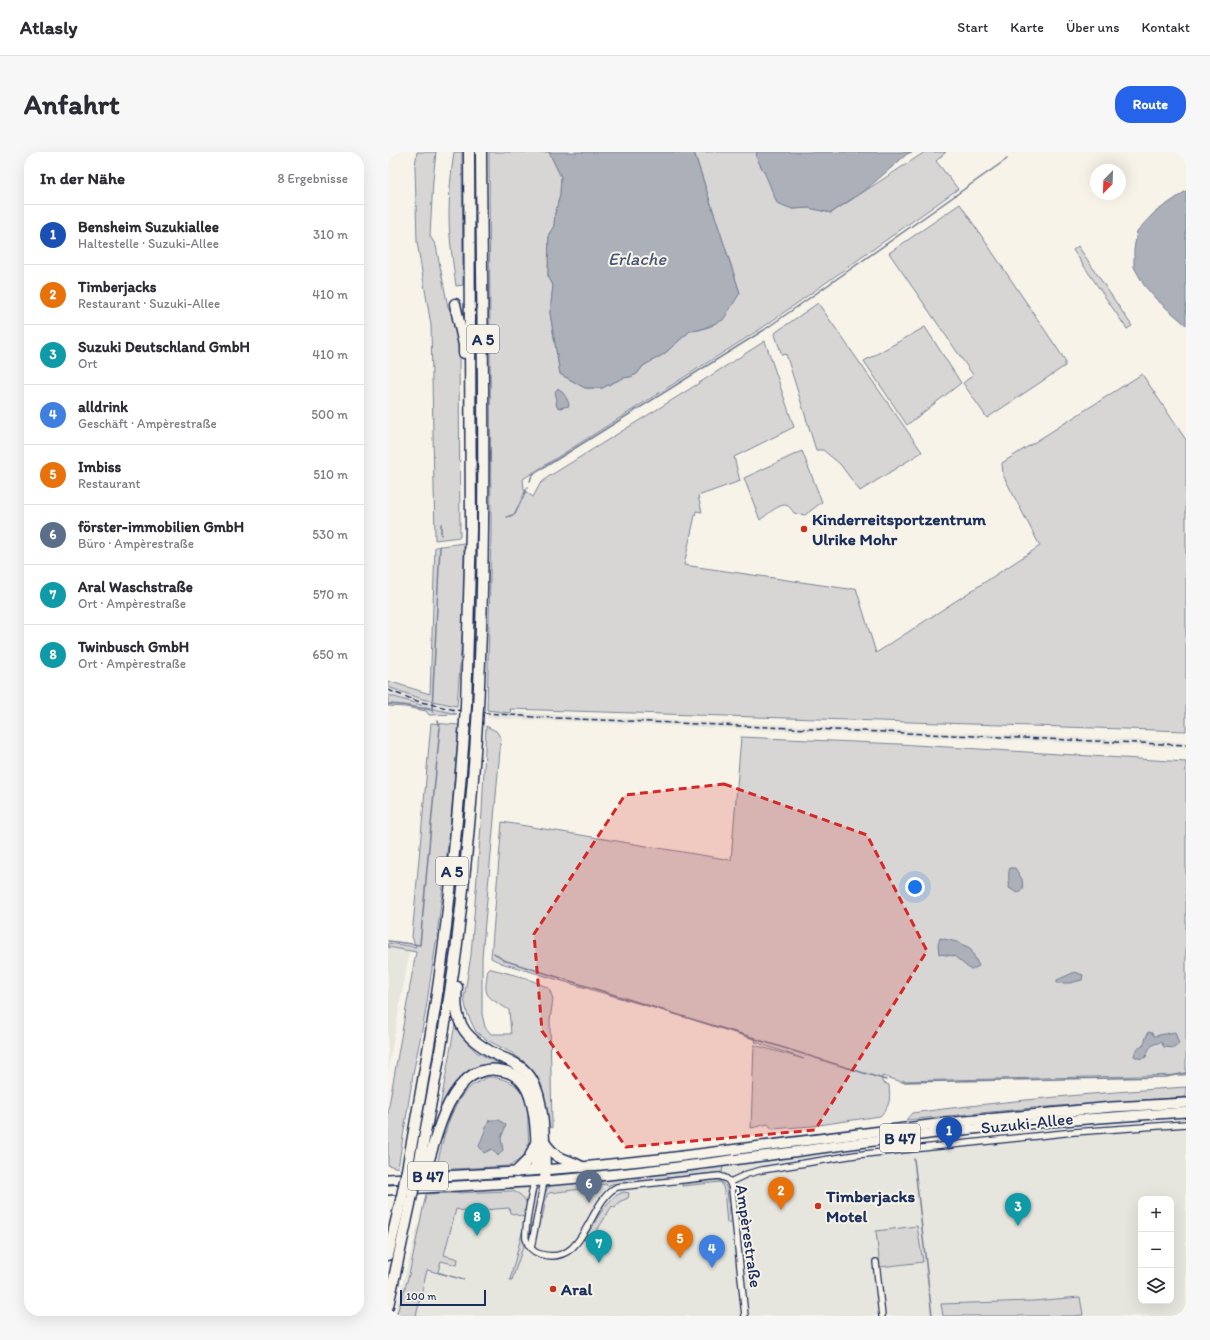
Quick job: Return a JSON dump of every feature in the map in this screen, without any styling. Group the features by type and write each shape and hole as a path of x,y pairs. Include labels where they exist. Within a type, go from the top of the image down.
{"highway":[{"name":"A 5","path":"388,1254 407,1170 441,968 459,804 466,706 471,529 469,152"},
{"name":"A 5","path":"422,1170 432,1098 456,952 472,794 478,708 484,547 481,152"},
{"path":"455,304 464,345 466,378 470,386"},
{"path":"456,952 458,972 455,998 458,1016 462,1026 476,1043 518,1065 528,1074 538,1092 540,1170"},
{"path":"388,1306 407,1221 415,1210 416,1195 422,1170 449,1104 457,1090 465,1081 476,1074 494,1069 505,1071 514,1075 522,1082 532,1104 540,1142 557,1157 574,1162 582,1167"},
{"path":"516,1172 529,1159 540,1142"}],"main road":[{"name":"B 47","path":"388,1178 516,1172 582,1167 659,1159 945,1123 1112,1107 1186,1103"},
{"name":"B 47","path":"388,1190 490,1185 615,1175 953,1132 1083,1119 1186,1112"},
{"path":"540,1170 544,1181"},
{"path":"534,1181 540,1170"}],"street":[{"name":"Suzuki-Allee","path":"730,1182 746,1174 762,1170 855,1155 1074,1132 1186,1124"},
{"name":"Ampèrestraße","path":"530,1248 536,1253 544,1255 558,1255 569,1251 574,1247 603,1201 612,1189 617,1187 719,1176 726,1178 730,1182 732,1189 745,1316"},
{"path":"530,1248 527,1243 526,1234 534,1181"},
{"path":"530,1248 544,1181"},
{"path":"876,1262 882,1316"}],"highlighted area":[{"path":"724,784 867,835 927,951 815,1130 626,1147 542,1031 534,934 625,795"}],"shaded area":[{"path":"417,152 436,152 430,236 436,246 448,307 454,317 459,350 460,537 435,540 431,325 417,242 415,166"},
{"path":"454,152 462,152 463,285 456,286 450,241 449,214 450,183"},
{"path":"489,152 549,152 561,177 560,195 555,213 554,226 549,234 548,276 553,285 550,313 560,374 585,388 602,388 623,378 637,374 643,366 664,354 690,331 712,326 740,293 694,152 757,152 760,165 770,181 792,209 809,208 831,213 925,152 946,152 936,161 958,189 762,328 523,479 524,490 533,497 540,484 548,477 765,341 794,427 734,457 740,481 698,496 702,512 696,511 684,565 849,589 856,588 876,653 1040,546 1003,475 1002,463 1142,374 1186,440 1186,731 510,709 511,713 487,710 491,534"},
{"path":"960,204 1065,360 1065,366 987,418 963,383 973,375 889,253"},
{"path":"1078,246 1132,326 1127,329 1073,250"},
{"path":"818,303 922,452 860,491 840,464 823,450 816,450 786,354 782,355 775,335 776,332"},
{"path":"925,327 961,383 907,425 864,361"},
{"path":"802,451 822,502 805,515 794,513 790,508 784,505 775,509 760,520 744,478"},
{"path":"464,543 464,609 457,706 422,699 388,687 388,681 430,694 435,547"},
{"path":"388,687 422,699 457,706 457,714 434,709 388,695"},
{"path":"388,695 434,709 457,714 429,715 426,711 405,707 388,706"},
{"path":"487,710 599,717 1186,742 1186,748 487,718"},
{"path":"431,723 459,725 450,828 437,936 425,1015 414,1069 398,1168 388,1165 388,1111 416,952 388,947 388,943 416,947 412,937"},
{"path":"486,726 496,731 501,738 482,957 482,1014 485,1027 491,1034 511,1034 509,1010 494,1001 487,994 486,985 488,968 526,978 549,988 553,999 550,1020 552,1128 547,1126 541,1087 535,1073 526,1063 512,1053 487,1040 476,1032 467,1013 464,998 471,955 482,812"},
{"path":"741,737 899,744 1186,762 1186,1075 899,1081 882,1076 882,1082 889,1085 889,1098 888,1105 880,1116 812,1126 772,1129 768,1124 751,1128 754,1045 804,1059 755,1042 756,1038 501,963 491,958 502,822 731,860"},
{"path":"388,945 410,948 388,1070"},
{"path":"455,1024 461,1036 476,1052 514,1071 488,1064 480,1066 437,1124"},
{"path":"488,1077 508,1081 518,1088 525,1099 528,1111 528,1146 525,1154 510,1166 436,1170 446,1129 459,1099 476,1083"},
{"path":"1186,1087 1186,1097 1033,1108 906,1120 912,1113 1049,1098"},
{"path":"1186,1120 1186,1316 394,1316 427,1192"},
{"path":"723,1166 722,1172 612,1184 607,1186 606,1184 582,1186 582,1189 549,1193 547,1195 542,1219 541,1216 542,1202 545,1193 550,1186 554,1184"},
{"path":"717,1180 720,1182 682,1186 682,1184"},
{"path":"721,1182 727,1189 730,1223 727,1223 724,1190"},
{"path":"511,1191 517,1193 525,1200 527,1210 524,1217 510,1213 509,1208 482,1210 481,1215 456,1209 444,1255 458,1259 457,1265 441,1261 438,1272 464,1280 427,1270 416,1316 396,1316 409,1275 426,1194"},
{"path":"624,1192 629,1193 628,1198 619,1202 615,1208 612,1206 591,1240 593,1242 588,1245 584,1239 601,1212 612,1199"},
{"path":"527,1213 523,1243 524,1247 512,1280 510,1280"},
{"path":"917,1226 923,1262 880,1267 876,1231"},
{"path":"1080,1297 1083,1315 1072,1316 943,1316 941,1304 1033,1301"}],"water":[{"name":"Erlache","path":"549,152 694,152 740,293 723,320 699,330 690,331 664,354 643,366 637,374 623,378 602,388 585,388 560,374 550,313 553,285 548,276 549,234 554,226 555,213 560,195 561,177"},
{"path":"757,152 912,152 907,154 869,187 831,213 809,208 792,209 777,203 756,157"},
{"path":"1186,191 1186,325 1156,299 1144,285 1134,267 1134,250 1137,231 1154,213"},
{"path":"558,388 565,396 569,406 560,408 557,407 555,392"},
{"path":"1010,868 1015,868 1022,879 1023,889 1020,892 1017,893 1009,888"},
{"path":"940,938 957,942 970,948 979,966 971,970 954,956 939,954 938,945"},
{"path":"1075,972 1083,975 1082,980 1070,983 1057,983 1057,980"},
{"path":"1148,1032 1152,1033 1154,1036 1175,1032 1179,1044 1174,1048 1164,1047 1161,1042 1157,1043 1151,1046 1146,1057 1137,1058 1134,1056 1135,1052 1138,1048 1143,1046"},
{"path":"489,1120 499,1120 506,1125 501,1138 503,1150 498,1156 492,1149 484,1153 479,1146"}],"waterway":[{"path":"530,481 532,475 764,330 1007,159"},
{"path":"507,517 515,514 527,488"},
{"path":"441,524 441,535"},
{"path":"432,710 440,546"},
{"path":"388,704 432,710 433,712"},
{"path":"388,941 420,945 440,727 438,721"},
{"path":"494,953 503,960 886,1080"},
{"path":"902,1082 1166,1077 1186,1073"},
{"path":"914,1159 932,1316"}],"railway":[{"path":"388,690 417,701 455,710 533,717 1186,745"}],"place":[{"name":"Kinderreitsportzentrum Ulrike Mohr","path":"804,529"},
{"name":"Bensheim Suzukiallee","path":"949,1150"},
{"name":"förster-immobilien GmbH","path":"589,1203"},
{"name":"Timberjacks Motel","path":"818,1206"},
{"name":"Timberjacks","path":"781,1210"},
{"name":"Suzuki Deutschland GmbH","path":"1018,1226"},
{"name":"Twinbusch GmbH","path":"477,1236"},
{"name":"Imbiss","path":"680,1258"},
{"name":"Aral Waschstraße","path":"599,1263"},
{"name":"alldrink","path":"712,1268"},
{"name":"Aral","path":"553,1289"}]}
